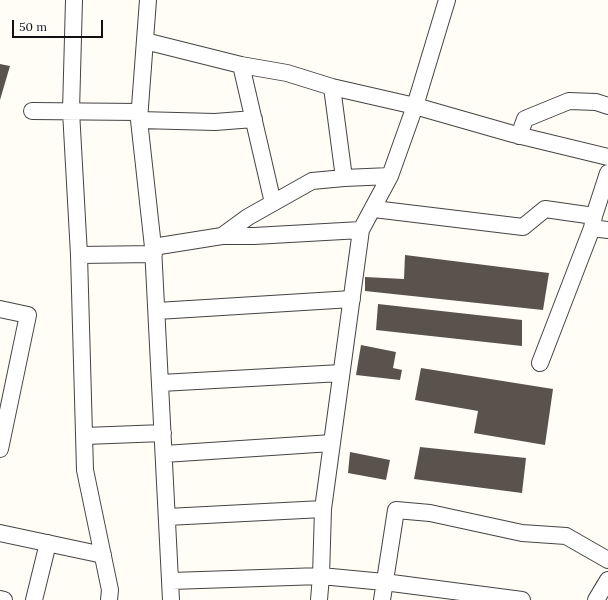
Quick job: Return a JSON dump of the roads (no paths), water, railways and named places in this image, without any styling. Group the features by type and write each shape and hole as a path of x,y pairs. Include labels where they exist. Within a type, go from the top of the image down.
{"street":[{"path":"74,0 71,111 79,255 85,470 110,590 109,600"},
{"path":"148,0 139,116 154,250 171,600"},
{"path":"319,600 323,509 361,230 374,209 390,176 415,106 447,0"},
{"path":"145,41 241,65 288,73 332,87 415,106 519,136 608,157"},
{"path":"241,65 274,203"},
{"path":"332,87 344,178"},
{"path":"519,136 525,119 569,101 596,102 608,106"},
{"path":"32,111 71,111 215,122 254,119"},
{"path":"540,363 593,222 608,173"},
{"path":"222,236 248,217 312,181 390,176"},
{"path":"374,209 523,228 545,209 593,222 608,230"},
{"path":"79,255 154,250 222,236 254,236 361,230"},
{"path":"157,311 352,299"},
{"path":"0,309 28,315 0,449"},
{"path":"161,383 341,373"},
{"path":"85,436 163,433"},
{"path":"164,454 332,443"},
{"path":"167,517 323,509"},
{"path":"382,600 396,510 430,513 522,533 566,536 608,560"},
{"path":"0,533 103,555"},
{"path":"34,600 48,543"},
{"path":"171,582 321,576 384,582 522,600"},
{"path":"596,600 608,580"},
{"path":"0,599 4,600"}]}
